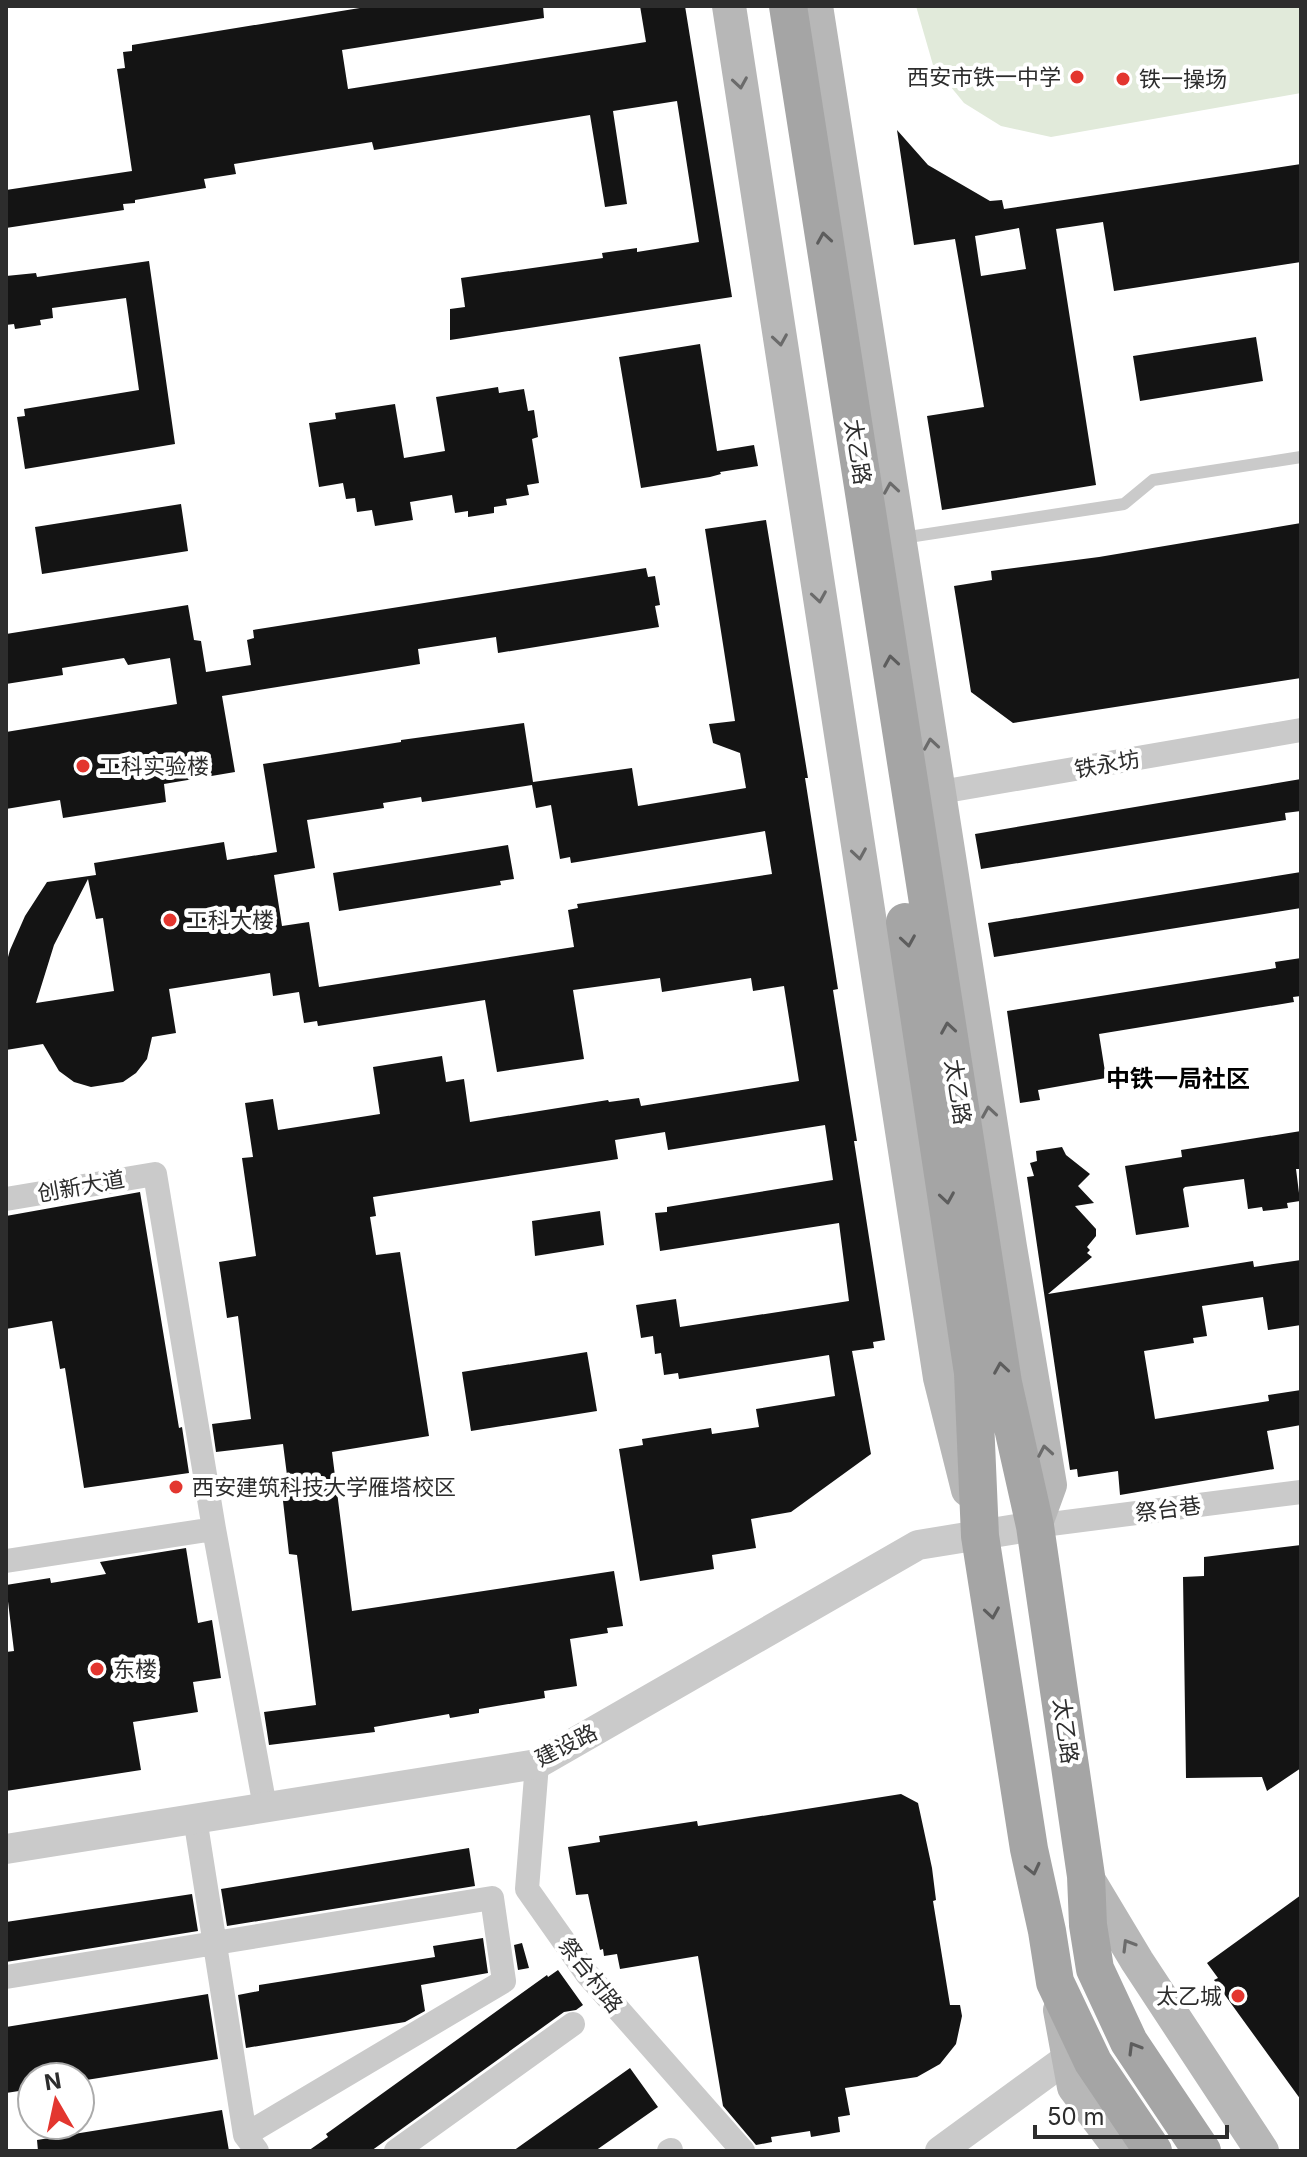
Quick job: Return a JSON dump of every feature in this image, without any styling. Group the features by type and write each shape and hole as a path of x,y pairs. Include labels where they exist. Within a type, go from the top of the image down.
{"main road":[{"path":"729,6 940,1378 980,1536"},
{"name":"太乙路","path":"761,6 885,786 973,1373 980,1536 1029,1849 1055,1982 1093,2062 1139,2146"},
{"name":"太乙路","path":"788,6 926,795 1003,1383 1035,1526 1086,1876 1088,1925 1095,1969 1129,2042 1202,2151"},
{"path":"816,6 899,539 926,795"},
{"path":"1086,1876 1137,1961 1262,2151"},
{"path":"1055,1982 1074,2087 1139,2146"}],"street":[{"name":"铁永坊","path":"926,795 1301,730"},
{"name":"创新大道","path":"6,1199 155,1174 214,1529"},
{"name":"祭台巷","path":"1035,1526 1301,1492"},
{"name":"建设路","path":"6,1849 537,1764 918,1545 1035,1526"},
{"path":"6,1561 214,1529 265,1807"},
{"name":"祭台村路","path":"537,1764 527,1889 587,1974 743,2151"},
{"path":"6,1977 215,1942 492,1898 504,1981 251,2143 215,1942 195,1818"},
{"path":"396,2151 573,2024"},
{"path":"940,2151 1069,2057"}],"lane":[{"path":"899,539 1124,504 1153,480 1301,457"}],"green space":[{"name":"铁一操场","path":"916,6 1301,6 1301,93 1051,137 1001,126 964,103 933,65"}],"building":[{"path":"372,6 543,6 544,18 342,50 348,89 646,42 640,6 685,6 732,297 450,340 450,309 465,307 461,278 603,258 602,253 637,248 637,252 699,242 677,101 613,111 627,204 605,207 590,115 374,150 372,142 234,164 236,174 204,179 206,188 135,200 135,203 123,204 124,210 6,228 6,190 132,171 117,69 125,68 123,52 132,51 132,45"},
{"path":"897,130 928,165 990,201 1002,200 1004,209 1301,164 1301,262 1114,291 1103,222 1056,229 1096,485 942,510 927,416 984,407 955,239 914,245","holes":["1019,228 1026,269 981,276 975,236"]},
{"path":"149,261 175,444 25,469 17,417 25,416 24,409 139,390 126,298 52,308 53,318 40,320 41,325 15,329 14,324 6,325 6,276 36,273 37,277"},
{"path":"1256,337 1263,381 1140,401 1133,356"},
{"path":"700,344 717,451 754,445 758,466 641,488 619,357"},
{"path":"498,387 499,393 524,389 528,411 534,410 538,437 532,439 539,483 527,485 529,495 506,499 507,505 494,507 494,513 468,517 468,511 455,513 452,495 410,502 413,520 375,526 372,510 357,512 355,498 346,499 343,483 319,487 309,423 336,419 335,413 395,404 404,458 445,451 436,397"},
{"path":"181,504 188,551 42,574 35,527"},
{"path":"766,520 808,778 805,778 838,989 833,990 885,1340 873,1342 874,1348 852,1351 871,1454 791,1512 751,1519 756,1548 712,1555 714,1569 640,1581 619,1449 643,1445 642,1439 711,1428 712,1434 759,1427 756,1409 835,1396 829,1355 679,1379 678,1373 664,1375 661,1353 655,1354 653,1336 641,1338 636,1305 676,1299 680,1327 849,1301 839,1223 660,1251 655,1213 667,1212 667,1207 833,1180 825,1125 668,1150 665,1132 615,1140 618,1159 373,1197 376,1216 370,1217 376,1255 400,1252 429,1436 332,1452 352,1611 614,1571 623,1626 607,1628 608,1633 570,1639 577,1686 544,1691 545,1698 479,1709 479,1713 450,1718 449,1714 374,1727 375,1732 269,1745 264,1712 316,1705 297,1555 289,1554 282,1492 289,1491 283,1444 216,1452 212,1424 251,1419 238,1316 227,1318 219,1262 256,1256 242,1158 253,1157 245,1103 273,1099 278,1130 380,1114 373,1067 442,1056 446,1082 464,1079 470,1122 608,1100 639,1098 641,1106 799,1081 784,986 753,991 751,978 662,992 660,978 573,990 584,1059 497,1072 485,1000 318,1026 317,1021 304,1023 299,992 273,996 270,973 169,989 176,1033 152,1037 147,1059 136,1073 123,1082 91,1087 74,1082 59,1071 43,1044 6,1050 6,964 10,950 25,916 47,882 96,875 94,863 224,842 227,860 277,852 263,764 524,723 533,782 632,768 638,806 746,788 740,753 713,743 709,724 735,721 705,529","holes":["532,785 536,808 551,805 560,859 570,857 571,863 765,831 772,874 577,904 578,908 568,910 574,947 319,987 309,922 282,926 274,875 315,868 307,820 384,808 383,803 421,797 422,802","88,879 96,919 103,918 114,991 36,1003 54,945"]},
{"path":"1301,523 1301,678 1013,723 971,692 954,586 992,580 991,571 1099,557"},
{"path":"646,568 648,577 655,576 660,605 655,606 659,627 498,653 496,637 418,649 420,664 222,696 235,772 164,784 166,802 63,818 60,800 6,809 6,732 177,704 170,658 128,665 124,658 62,668 63,675 6,684 6,634 188,605 194,640 201,641 206,672 251,665 247,640 254,638 253,630"},
{"path":"1301,779 1301,811 1285,813 1286,820 981,869 975,834"},
{"path":"508,845 514,879 500,881 501,885 339,911 333,873"},
{"path":"1301,872 1301,908 994,957 988,923"},
{"path":"1301,958 1301,996 1293,997 1294,1002 1099,1034 1106,1078 1038,1090 1040,1100 1020,1103 1007,1011 1276,968 1275,962"},
{"path":"1301,1131 1301,1169 1296,1169 1300,1201 1287,1203 1288,1208 1248,1209 1244,1179 1185,1187 1189,1227 1136,1235 1125,1166 1182,1157 1181,1150"},
{"path":"1062,1147 1066,1155 1090,1174 1078,1186 1094,1203 1075,1206 1096,1229 1096,1236 1087,1247 1090,1250 1087,1253 1092,1257 1048,1294 1253,1261 1254,1267 1301,1260 1301,1325 1268,1330 1263,1297 1202,1306 1207,1336 1193,1338 1194,1343 1144,1351 1155,1419 1269,1401 1268,1395 1301,1390 1301,1425 1267,1431 1274,1469 1120,1495 1118,1471 1078,1477 1077,1469 1070,1470 1027,1177 1034,1176 1030,1163 1037,1161 1036,1151"},
{"path":"140,1192 189,1473 84,1488 65,1368 60,1369 52,1321 6,1329 6,1216"},
{"path":"600,1211 604,1245 535,1256 532,1221"},
{"path":"587,1352 597,1411 471,1431 462,1372"},
{"path":"1301,1545 1301,1768 1267,1791 1262,1777 1186,1778 1183,1577 1204,1576 1204,1557"},
{"path":"186,1548 198,1623 212,1620 221,1678 193,1682 198,1712 133,1722 141,1770 6,1791 6,1652 14,1651 6,1585 50,1578 51,1583 106,1574 100,1562"},
{"path":"901,1794 918,1803 932,1868 936,1900 933,1901 950,2005 960,2005 962,2016 956,2044 940,2064 917,2077 845,2088 850,2115 838,2117 840,2132 811,2137 810,2131 771,2137 772,2142 756,2145 723,2106 698,1956 620,1969 617,1954 604,1956 588,1894 576,1895 568,1847 600,1842 599,1836 697,1821 698,1826"},
{"path":"469,1848 475,1886 227,1926 221,1889"},
{"path":"192,1894 198,1931 6,1962 6,1922"},
{"path":"1301,1895 1301,2100 1214,1980 1218,1978 1207,1963"},
{"path":"483,1938 488,1973 421,1985 425,2011 405,2022 246,2048 238,1995 259,1991 259,1985 435,1957 433,1946"},
{"path":"522,1943 529,1968 518,1970 514,1945"},
{"path":"558,1970 583,2005 564,2012 371,2151 308,2151 328,2137 326,2134"},
{"path":"208,1994 218,2059 96,2078 96,2061 16,2061 16,2091 6,2093 6,2027"},
{"path":"630,2068 658,2107 595,2151 513,2151"},
{"path":"222,2110 229,2151 38,2151 37,2141 96,2141 96,2130"}],"place":[{"name":"西安市铁一中学","path":"1077,77"},
{"name":"铁一操场","path":"1123,79"},
{"name":"工科实验楼","path":"83,766"},
{"name":"工科大楼","path":"170,920"},
{"name":"西安建筑科技大学雁塔校区","path":"176,1487"},
{"name":"东楼","path":"97,1669"},
{"name":"太乙城","path":"1238,1996"}],"district":[{"name":"中铁一局社区","path":"1178,1079"}]}
